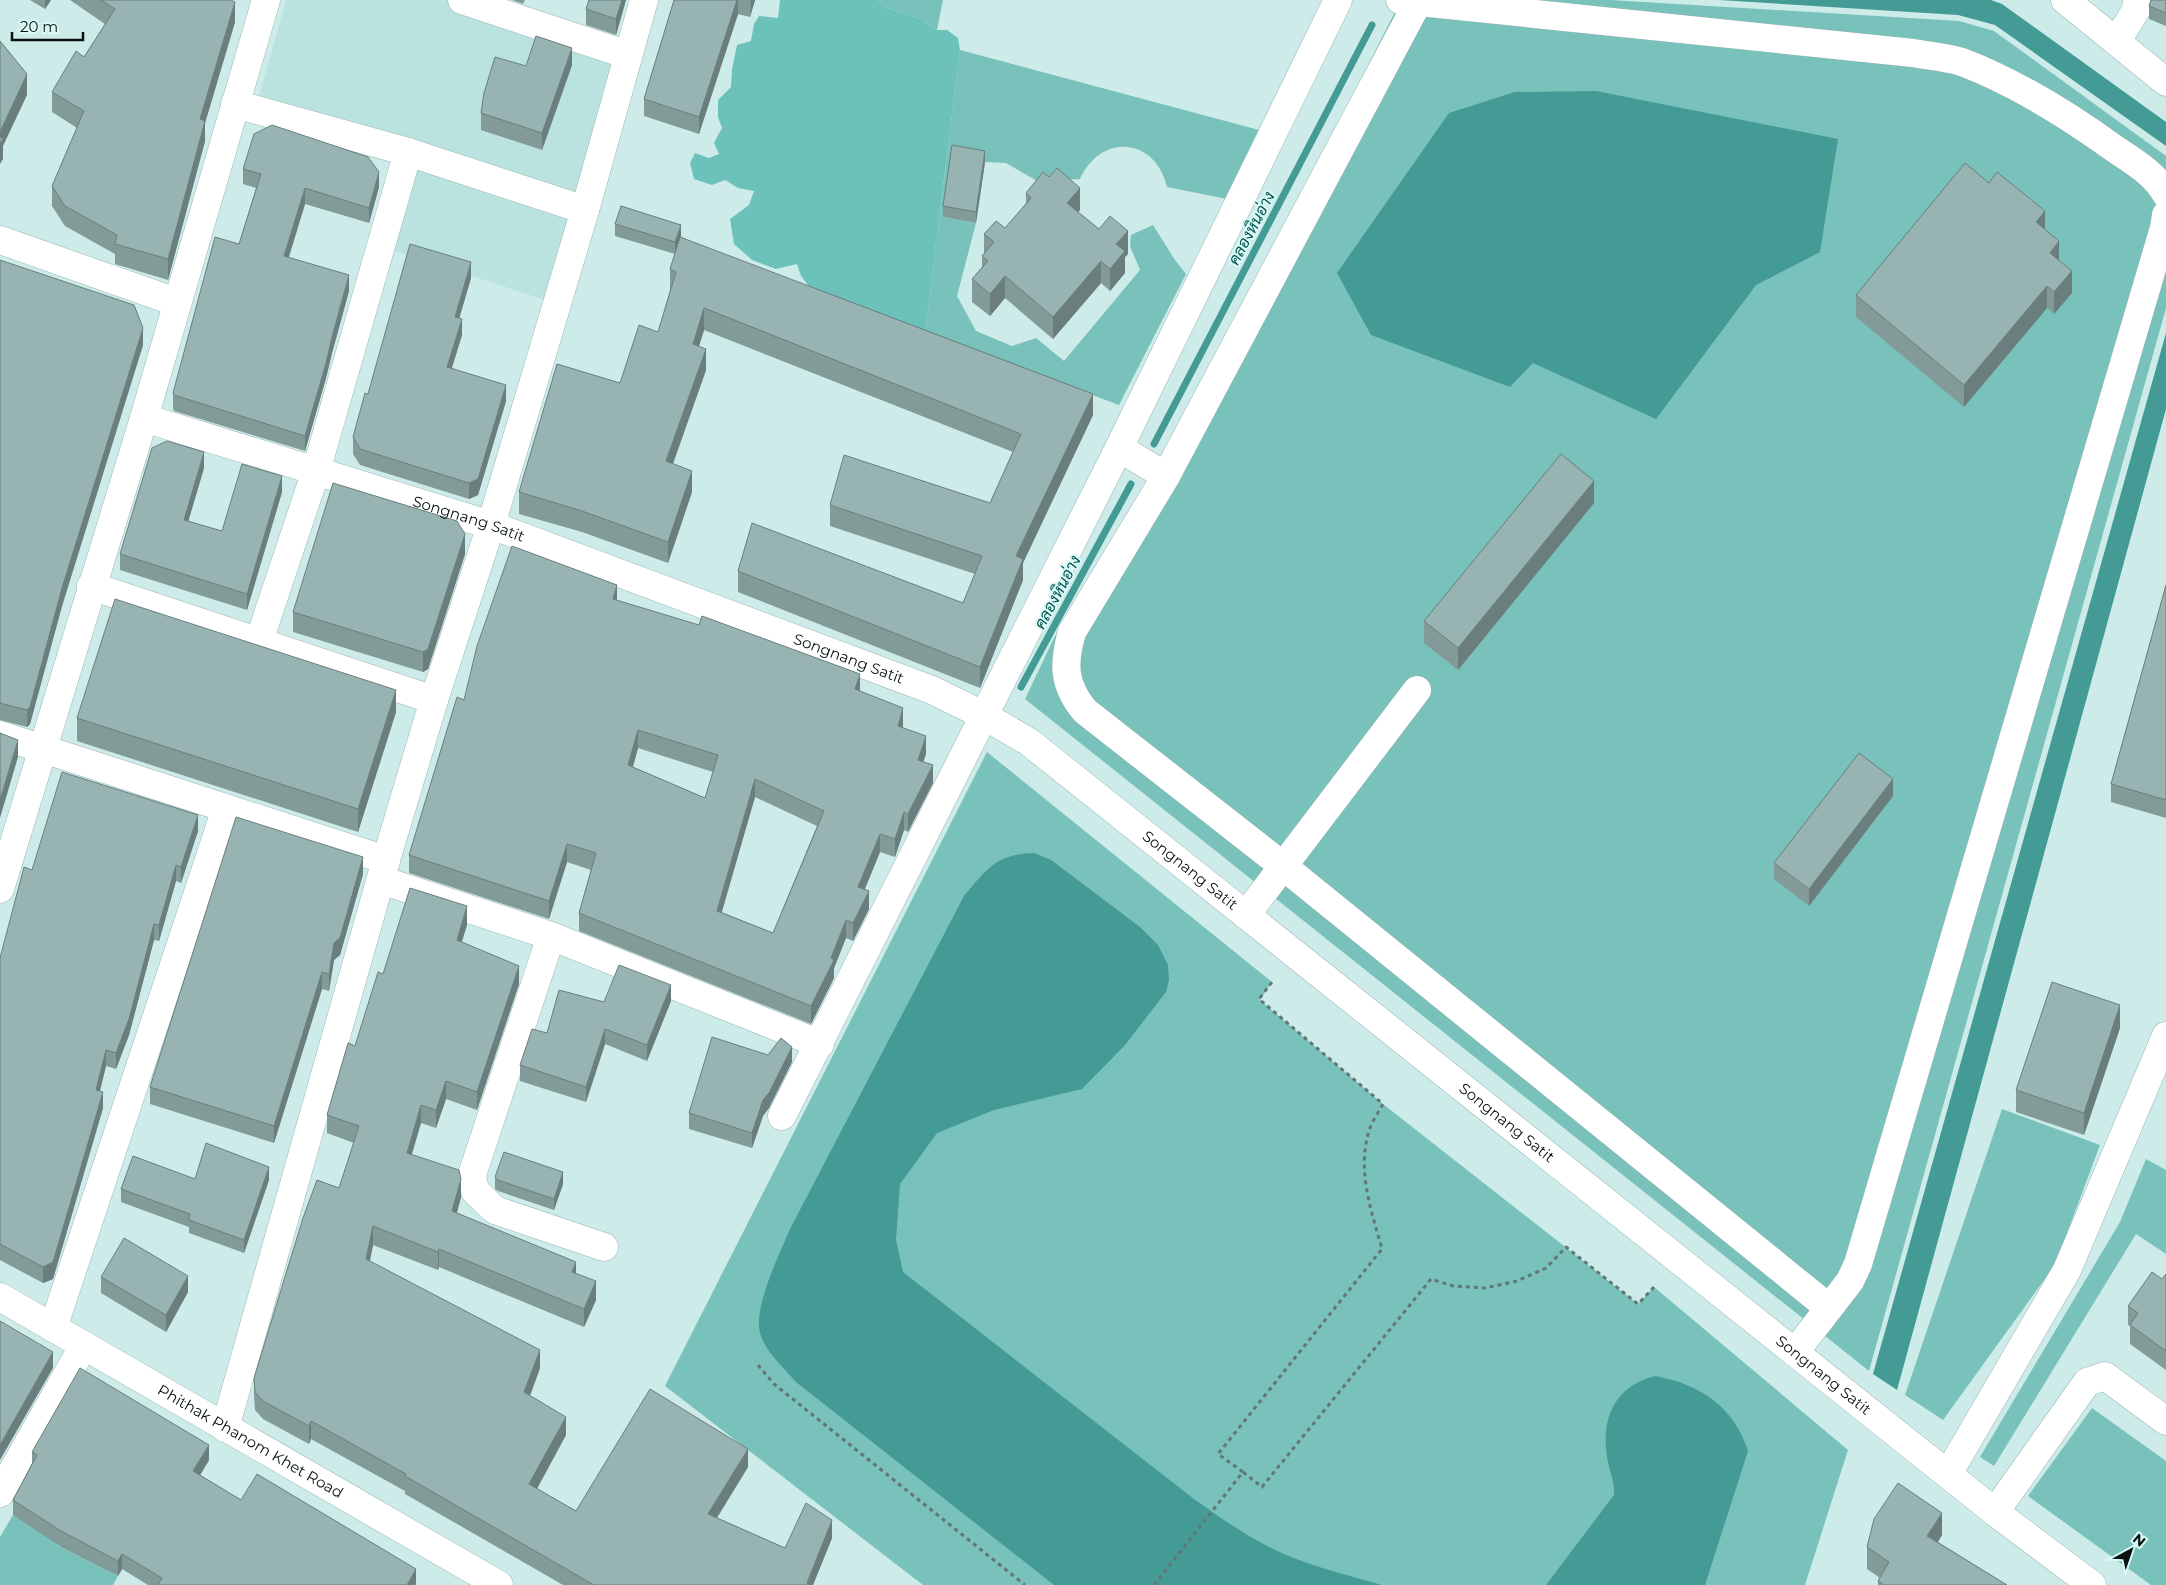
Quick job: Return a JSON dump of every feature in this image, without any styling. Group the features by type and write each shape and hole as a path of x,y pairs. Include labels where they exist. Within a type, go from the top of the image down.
{"street":[{"path":"0,889 91,586 144,418 176,302 266,0"},
{"path":"462,0 628,56"},
{"path":"225,1428 383,870 434,700 491,525 585,210 644,0"},
{"path":"782,1116 1119,448 1338,0"},
{"path":"2065,0 2166,82"},
{"path":"2117,41 2136,10 2137,0"},
{"path":"1829,1308 1283,866 1085,711 1073,697 1069,685 1066,654 1072,632 1166,476 1408,1 1913,53 1960,61 2007,81 2083,126 2150,173 2166,194"},
{"path":"236,104 408,152 585,210"},
{"path":"259,641 316,471 408,152"},
{"path":"1795,1352 1850,1281 1858,1264 2164,228 2166,215"},
{"path":"0,240 176,302"},
{"name":"Songnang Satit","path":"144,418 491,525 932,690 983,715 1029,742 1995,1512 2092,1585"},
{"path":"1119,448 1166,476"},
{"path":"91,586 434,700"},
{"path":"1246,915 1417,690"},
{"path":"0,735 226,809 820,1044"},
{"path":"54,1328 226,809"},
{"path":"550,936 472,1175 475,1191 495,1210 604,1246"},
{"path":"1948,1474 2067,1270 2166,1036"},
{"name":"Phithak Phanom Khet Road","path":"0,1297 499,1585"},
{"path":"0,1492 84,1345"},
{"path":"1995,1512 2087,1382 2104,1376 2166,1421"}],"path":[{"path":"1272,982 1259,999 1383,1104 1370,1128 1364,1160 1366,1192 1382,1250 1218,1454 1262,1487 1431,1279 1453,1286 1486,1288 1517,1281 1546,1268 1566,1248 1638,1304 1654,1287"},
{"path":"758,1365 774,1384 1025,1585"},
{"path":"1154,1585 1243,1472"}],"shaded area":[{"path":"286,0 495,0 643,48 569,308 393,250 413,169 252,122"},
{"path":"780,0 878,0 884,7 921,19 937,30 947,30 958,38 960,50 925,333 811,289 801,276 797,264 776,269 752,260 734,244 730,219 749,205 754,191 738,188 725,180 712,185 694,179 690,163 695,153 709,158 719,154 714,143 722,128 718,117 718,100 731,87 732,69 737,45 751,41 754,24 759,16 778,18"},
{"path":"878,0 943,0 937,30 921,19 884,7"},
{"path":"1401,0 1610,0 1959,21 1994,31 2166,156 2166,308 1869,1371 1025,699 1055,636 1183,430"},
{"path":"1719,0 1991,0 2002,4 2166,122 2166,146 1995,25 1958,15"},
{"path":"960,50 1259,130 1227,199 1167,187 1161,170 1151,158 1140,150 1127,147 1114,148 1101,154 1089,164 1080,179 1037,181 1006,163 985,162 943,217 976,223 957,296 976,331 1012,346 1036,338 1064,361 1140,270 1130,246 1131,235 1153,225 1186,274 1119,405 925,333"},
{"path":"1596,91 1838,139 1820,252 1756,285 1656,419 1533,363 1510,387 1371,335 1337,273 1449,113 1515,92"},
{"path":"2166,333 2166,409 1897,1390 1873,1374"},
{"path":"987,752 1272,982 1260,1000 1383,1104 1638,1304 1654,1287 1848,1450 1805,1585 923,1585 665,1386"},
{"path":"1034,853 1051,860 1140,927 1158,945 1168,965 1169,980 1166,992 1125,1045 1082,1089 994,1110 937,1133 900,1184 896,1240 903,1272 1194,1499 1230,1524 1269,1547 1296,1559 1382,1585 1054,1585 796,1382 776,1360 761,1336 759,1325 763,1297 790,1229 964,896 986,871 1001,860 1010,856"},
{"path":"2002,1109 2100,1145 2055,1265 1943,1420 1905,1395"},
{"path":"2146,1159 2166,1170 2166,1254 2136,1234 1994,1466 1980,1457 2120,1222"},
{"path":"1655,1376 1687,1385 1713,1400 1734,1422 1742,1435 1748,1451 1705,1585 1546,1585 1614,1495 1614,1485 1607,1457 1606,1429 1614,1406 1630,1387"},
{"path":"2092,1408 2166,1461 2166,1585 2151,1585 2028,1496"},
{"path":"13,1515 58,1541 57,1545 118,1576 113,1585 0,1585 0,1537"}],"building":[{"path":"101,0 231,0 235,2 200,119 205,121 168,259 115,244 117,235 65,206 52,186 84,111 52,92 76,51 84,57 115,9"},
{"path":"589,0 622,0 616,19 586,9"},
{"path":"674,0 737,0 699,117 644,99"},
{"path":"2151,0 2166,0 2166,13 2149,6"},
{"path":"536,36 572,48 542,133 481,113 484,93 495,57 526,66"},
{"path":"0,41 27,74 0,132"},
{"path":"272,125 368,157 379,172 369,208 305,188 284,256 349,275 305,436 174,395 173,393 215,237 239,244 261,174 243,169 254,134"},
{"path":"952,145 985,151 976,212 943,206"},
{"path":"1965,163 1989,183 1997,172 2045,211 2036,222 2059,241 2050,253 2072,271 2054,292 2047,286 1964,385 1856,295"},
{"path":"1057,168 1080,188 1067,203 1099,229 1110,216 1128,231 1116,244 1125,251 1110,269 1101,261 1053,317 1005,276 990,294 972,279 988,261 982,256 994,242 984,234 996,221 1005,228 1031,198 1026,193 1043,172 1049,177"},
{"path":"621,206 681,225 675,242 615,224"},
{"path":"680,237 1093,394 1016,556 1023,559 980,667 738,571 752,523 963,603 982,556 830,505 844,455 990,503 1021,434 704,308 693,344 706,349 666,461 692,471 668,542 582,511 519,492 557,364 620,383 639,325 658,332 676,272 670,269"},
{"path":"410,244 471,262 455,317 462,319 447,367 506,385 478,479 469,483 360,449 353,437 365,393 368,394"},
{"path":"0,260 134,305 143,328 62,588 30,707 27,710 0,703"},
{"path":"167,441 204,452 184,520 222,531 242,464 282,476 247,594 120,554 152,448"},
{"path":"1561,454 1594,481 1458,648 1424,621"},
{"path":"333,483 457,521 465,534 428,649 423,652 293,612"},
{"path":"512,546 617,585 613,599 699,625 702,616 860,674 855,689 903,708 898,726 926,736 918,760 933,765 908,814 904,812 895,839 880,834 858,887 869,891 853,923 846,920 831,958 834,960 811,1006 579,913 596,853 567,844 549,901 409,855 457,697 464,700 477,646","holes":["638,730 718,755 705,798 628,765","755,779 824,811 773,933 717,911"]},
{"path":"2166,585 2166,800 2111,784"},
{"path":"115,599 396,690 358,809 77,718"},
{"path":"0,733 18,740 0,800"},
{"path":"1859,753 1893,779 1809,889 1774,863"},
{"path":"62,772 198,815 181,867 176,865 159,925 154,924 129,1019 116,1053 106,1050 96,1090 103,1092 53,1262 43,1267 0,1244 0,958 24,867 32,870"},
{"path":"236,817 363,857 340,938 334,943 329,974 322,972 274,1126 150,1087"},
{"path":"410,888 467,906 457,940 519,966 477,1092 446,1081 436,1110 421,1105 407,1153 459,1170 461,1179 452,1211 576,1262 572,1272 596,1281 584,1309 439,1249 438,1252 373,1226 366,1259 540,1350 524,1392 566,1417 529,1484 576,1511 650,1389 748,1449 708,1514 785,1548 806,1503 832,1520 807,1583 810,1585 594,1585 405,1476 406,1474 311,1421 309,1426 263,1401 255,1392 254,1378 303,1218 317,1180 339,1188 359,1126 327,1115 348,1043 355,1046 378,972 383,974"},
{"path":"619,965 671,985 647,1045 605,1029 586,1087 520,1065 532,1029 547,1033 559,990 604,1002"},
{"path":"2052,982 2120,1005 2084,1113 2016,1090"},
{"path":"712,1037 768,1055 781,1038 792,1047 769,1093 763,1100 752,1133 689,1113"},
{"path":"206,1143 269,1167 244,1240 189,1220 190,1214 121,1189 133,1156 195,1179"},
{"path":"504,1152 563,1172 554,1199 498,1180 495,1177"},
{"path":"124,1238 188,1276 166,1315 101,1277"},
{"path":"2152,1272 2162,1279 2166,1274 2166,1351 2130,1325 2138,1313 2128,1306"},
{"path":"0,1321 53,1352 0,1445"},
{"path":"80,1368 209,1445 193,1471 241,1500 257,1474 416,1569 407,1585 158,1585 162,1578 122,1554 118,1561 61,1531 13,1500 37,1455 32,1452"},
{"path":"1898,1483 1942,1513 1927,1536 2007,1585 1884,1585 1878,1581 1889,1562 1867,1547 1874,1519"}],"waterway":[{"name":"คลองหินอ่าง","path":"1154,444 1372,25"},
{"name":"คลองหินอ่าง","path":"1021,687 1131,484"}]}
